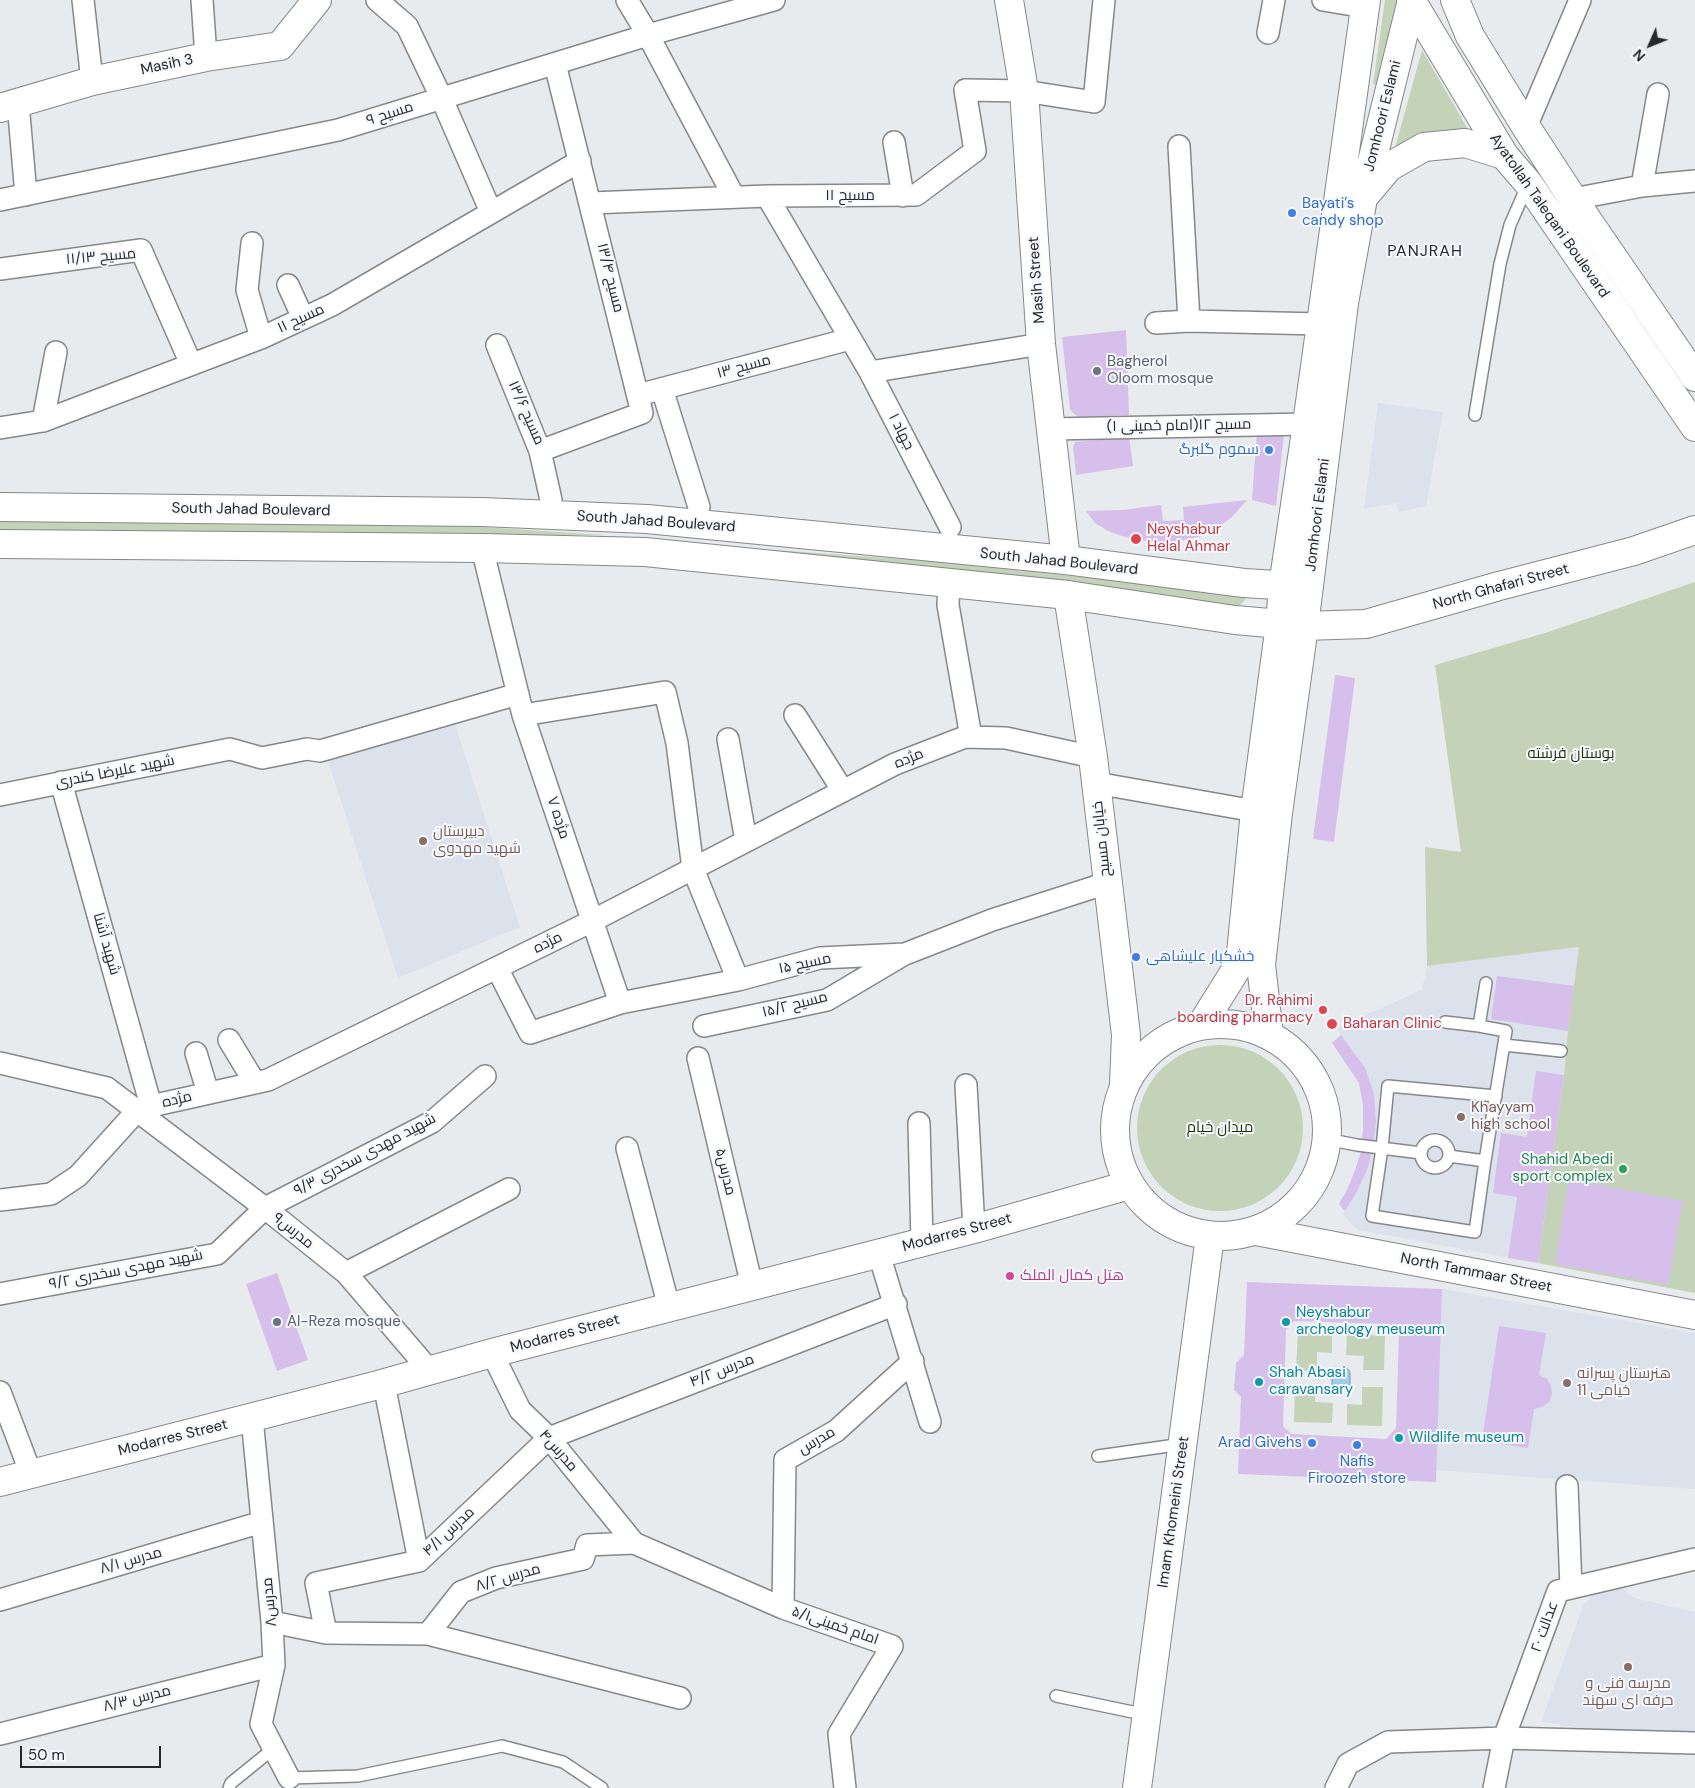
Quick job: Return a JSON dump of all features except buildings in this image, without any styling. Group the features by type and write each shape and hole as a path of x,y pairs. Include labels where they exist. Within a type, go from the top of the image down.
{"main road":[{"name":"Masih 3","path":"9,106 92,81 206,57 280,46 317,0"},
{"name":"Masih Street","path":"1009,0 1024,91 1041,344 1066,560"},
{"name":"Ayatollah Taleqani Boulevard","path":"1455,0 1470,36 1526,127 1695,377"},
{"name":"Jomhoori Eslami","path":"1296,587 1363,198 1411,1"},
{"name":"Ayatollah Taleqani Boulevard","path":"1411,1 1504,155 1528,183 1695,427"},
{"name":"Jomhoori Eslami","path":"1269,1034 1261,965 1278,813 1308,424 1365,4"},
{"path":"1363,198 1389,167 1424,147 1465,143 1504,155"},
{"name":"South Jahad Boulevard","path":"0,507 482,512 647,519 1066,560 1244,584 1296,587"},
{"path":"645,552 647,519"},
{"name":"North Ghafari Street","path":"1292,625 1366,624 1499,586 1634,551 1695,530"},
{"name":"South Jahad Boulevard","path":"0,544 482,548 645,552 1068,595 1234,620 1292,625"},
{"path":"1234,620 1245,613 1250,602 1250,592 1244,584"},
{"name":"خیابان مسیح","path":"1068,595 1094,770 1126,1035 1124,1084"},
{"name":"Jomhoori Eslami","path":"1202,1024 1240,963 1254,811 1292,625"},
{"path":"1202,1024 1235,1024 1269,1034 1298,1056 1318,1085 1328,1120 1326,1155 1312,1188 1288,1214 1256,1231 1234,1236 1210,1236 1178,1228 1150,1210 1129,1184 1116,1152 1114,1117 1124,1084 1143,1056 1170,1036 1202,1024"},
{"name":"Modarres Street","path":"0,1482 431,1372 492,1353 974,1229 1129,1184"},
{"name":"North Tammaar Street","path":"1256,1231 1695,1316"},
{"name":"Imam Khomeini Street","path":"1137,1788 1210,1236"}],"street":[{"path":"83,0 92,81"},
{"path":"202,0 206,57"},
{"path":"377,0 407,26 492,212"},
{"path":"627,0 648,35 734,198"},
{"path":"1024,91 1094,102 1104,0"},
{"path":"1268,33 1274,0"},
{"path":"1323,0 1365,4"},
{"path":"1526,127 1580,0"},
{"name":"مسیح ۹","path":"0,200 338,130 764,1"},
{"name":"مسیح ۱۳/۴","path":"556,64 638,395"},
{"name":"مسیح ۱۱","path":"591,203 767,196 916,195 975,152 965,90 1024,91"},
{"path":"1642,186 1658,94"},
{"path":"9,106 26,195"},
{"path":"894,142 903,196"},
{"path":"1179,146 1189,321"},
{"name":"مسیح ۱۱","path":"0,428 43,421 261,338 332,305 580,160"},
{"path":"1573,199 1642,186 1695,181"},
{"name":"جهاد ۱","path":"767,196 870,372 950,527"},
{"path":"252,243 247,290 261,338"},
{"name":"مسیح ۱۱/۱۳","path":"0,269 141,250 190,364"},
{"path":"288,285 303,318"},
{"path":"1156,323 1189,321 1321,324"},
{"name":"مسیح ۱۳","path":"638,395 850,339"},
{"path":"870,372 1041,344"},
{"name":"مسیح ۱۳/۶","path":"497,345 540,451 642,413 638,395"},
{"path":"43,421 56,352"},
{"path":"662,389 699,506"},
{"name":"مسیح ۱۲(امام خمینی ۱)","path":"1051,429 1308,424"},
{"path":"540,451 551,500"},
{"name":"مژده ۷","path":"482,548 523,715 620,1003"},
{"path":"949,583 948,605 971,738"},
{"path":"523,715 665,692 677,743 692,869 738,980"},
{"name":"شهید علیرضا کندری","path":"0,795 230,749 262,758 307,749 320,751 518,694"},
{"path":"795,715 843,791"},
{"name":"مژده","path":"144,1109 268,1080 592,921 895,764 965,737 1006,738 1094,770 1254,811"},
{"path":"728,739 746,841"},
{"name":"شهبد آشنا","path":"61,782 144,1109"},
{"name":"مسیح ۱۵","path":"497,968 530,1033 620,1003 738,980 820,958 905,954 992,920 1107,883"},
{"name":"مسیح ۱۵/۲","path":"704,1026 827,1000 905,954"},
{"path":"229,1040 255,1083"},
{"path":"196,1053 208,1094"},
{"name":"مدرس۵","path":"698,1058 752,1286"},
{"path":"0,1063 107,1088 144,1109 78,1176 51,1194 0,1200"},
{"name":"شهید مهدی سخدری ۹/۳","path":"265,1208 432,1122 485,1076"},
{"path":"966,1085 974,1229"},
{"name":"مدرس۹","path":"144,1109 346,1273 431,1372"},
{"path":"920,1123 922,1242"},
{"path":"627,1148 669,1307"},
{"path":"346,1273 509,1189"},
{"name":"شهید مهدی سخدری ۹/۲","path":"0,1294 217,1254 265,1208"},
{"path":"879,1254 896,1304 930,1422"},
{"name":"مدرس ۴/۲","path":"549,1438 896,1304"},
{"name":"مدرس۴","path":"492,1353 520,1410 549,1438 634,1543"},
{"name":"مدرس","path":"783,1608 785,1460 836,1431 913,1361"},
{"path":"384,1384 419,1561"},
{"path":"0,1392 31,1474"},
{"name":"مدرس۸","path":"252,1418 272,1622 274,1665 261,1724 290,1783"},
{"name":"مدرس ۴/۱","path":"326,1633 316,1583 419,1561 549,1438"},
{"path":"1567,1486 1571,1588"},
{"name":"مدرس ۸/۱","path":"0,1600 262,1522"},
{"name":"امام خمینی۵/۱","path":"634,1543 783,1608 892,1646 839,1734 845,1788"},
{"name":"مدرس ۸/۲","path":"428,1634 461,1592 496,1578 583,1559 587,1545 634,1543"},
{"name":"عدالت ۲۰","path":"1504,1738 1558,1591 1695,1559"},
{"path":"272,1622 326,1633 428,1634 680,1698"},
{"name":"مدرس ۸/۳","path":"0,1734 274,1665"},
{"path":"1336,1788 1348,1764 1388,1742 1504,1738 1695,1743"},
{"path":"1494,1788 1504,1738"}],"lane":[{"path":"1475,415 1500,264 1510,226 1528,183"},
{"path":"1479,1026 1486,983"},
{"path":"1445,1022 1506,1031 1496,1096 1485,1160 1475,1232 1372,1216 1382,1148 1388,1086 1496,1096"},
{"path":"1504,1045 1561,1052"},
{"path":"1326,1139 1421,1153"},
{"path":"1438,1140 1446,1145 1448,1156 1443,1166 1430,1168 1423,1162 1421,1153 1425,1144 1438,1140"},
{"path":"1448,1156 1485,1160"},
{"path":"1098,1456 1183,1444"},
{"path":"1056,1696 1147,1715"},
{"path":"290,1783 358,1776 502,1746 562,1762 602,1788"},
{"path":"229,1788 232,1782 273,1749"}],"shaded area":[{"path":"1378,403 1443,412 1426,506 1399,512 1396,503 1364,509"},
{"name":"دبیرستان شهید مهدوی","path":"455,724 520,927 398,978 326,755"},
{"name":"Khayyam high school","path":"1579,947 1564,1075 1538,1263 1358,1230 1342,1214 1345,1211 1339,1204 1347,1190 1361,1151 1363,1105 1359,1083 1332,1043 1341,1035 1336,1028 1422,990 1427,966"},
{"name":"هنرستان پسرانه خیامی 11","path":"1442,1289 1695,1333 1695,1489 1436,1470"},
{"name":"مدرسه فنی و حرفه ای سهند","path":"1621,1587 1634,1598 1695,1612 1695,1738 1641,1737 1541,1722 1583,1606 1597,1590"}],"green space":[{"path":"1385,0 1404,0 1377,85 1373,84"},
{"path":"1422,50 1469,131 1395,148"},
{"path":"0,520 466,526 606,535 199,533 0,529"},
{"path":"662,542 929,561 1246,594 1245,600 1239,606 1228,609"},
{"name":"بوستان فرشته","path":"1695,582 1695,1293 1538,1263 1564,1075 1579,947 1427,966 1425,847 1461,852 1435,665 1545,633"},
{"name":"میدان خیام","path":"1228,1045 1252,1051 1279,1069 1297,1096 1302,1112 1302,1144 1297,1160 1279,1187 1266,1197 1244,1208 1212,1211 1188,1205 1167,1192 1156,1181 1140,1152 1137,1120 1143,1096 1156,1075 1167,1064 1196,1048"},
{"path":"1298,1331 1332,1332 1332,1353 1317,1352 1317,1371 1296,1370"},
{"path":"1347,1334 1385,1336 1384,1370 1363,1370 1364,1356 1346,1355"},
{"path":"1295,1387 1315,1388 1315,1402 1333,1403 1332,1423 1294,1422"},
{"path":"1362,1387 1383,1387 1382,1426 1347,1425 1347,1404 1362,1405"}],"water":[{"path":"1335,1369 1348,1369 1350,1372 1350,1386 1347,1389 1335,1388 1332,1385 1332,1372"}],"place":[{"name":"Bayati’s candy shop","path":"1292,213"},
{"name":"Bagherol Oloom mosque","path":"1097,371"},
{"name":"سموم گلبرگ","path":"1269,450"},
{"name":"Neyshabur Helal Ahmar","path":"1136,539"},
{"name":"دبیرستان شهید مهدوی","path":"423,841"},
{"name":"خشکبار علیشاهی","path":"1136,957"},
{"name":"Dr. Rahimi boarding pharmacy","path":"1323,1010"},
{"name":"Baharan Clinic","path":"1332,1024"},
{"name":"Khayyam high school","path":"1461,1117"},
{"name":"Shahid Abedi sport complex","path":"1623,1169"},
{"name":"هتل کمال الملک","path":"1010,1276"},
{"name":"Al-Reza mosque","path":"277,1322"},
{"name":"Neyshabur archeology meuseum","path":"1286,1322"},
{"name":"Shah Abasi caravansary","path":"1259,1382"},
{"name":"هنرستان پسرانه خیامی 11","path":"1567,1383"},
{"name":"Wildlife museum","path":"1399,1438"},
{"name":"Arad Givehs","path":"1312,1443"},
{"name":"Nafis Firoozeh store","path":"1357,1445"},
{"name":"مدرسه فنی و حرفه ای سهند","path":"1628,1667"}],"district":[{"name":"PANJRAH","path":"1425,252"}]}
